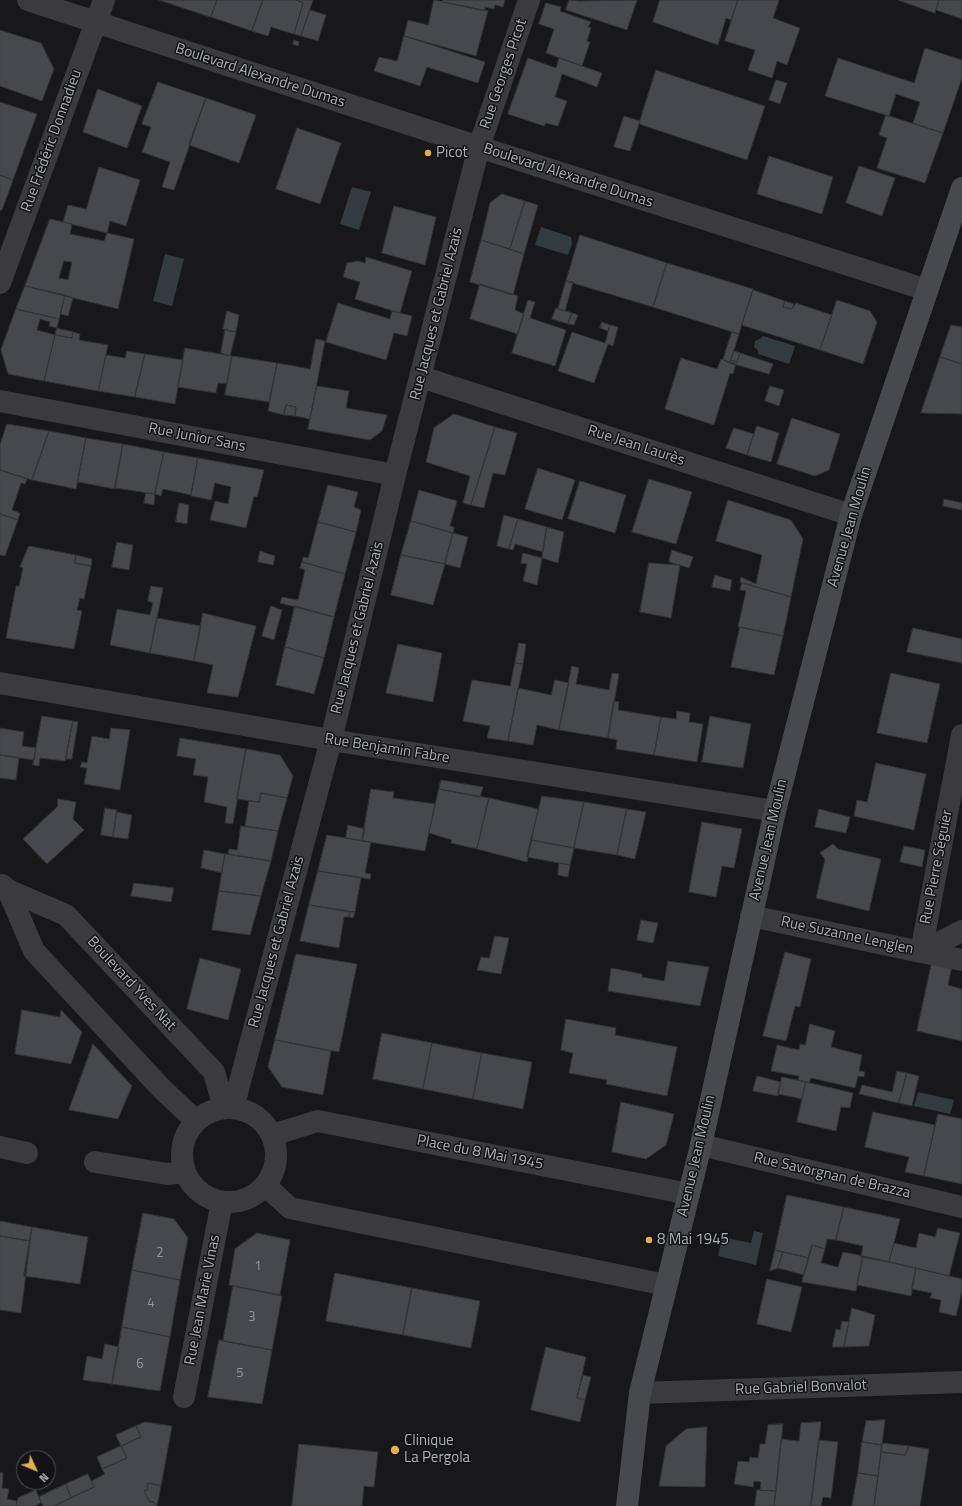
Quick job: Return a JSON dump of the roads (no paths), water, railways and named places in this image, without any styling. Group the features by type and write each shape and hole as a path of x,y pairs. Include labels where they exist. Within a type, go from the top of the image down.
{"street":[{"name":"Boulevard Alexandre Dumas","path":"28,0 479,147 927,290"},
{"name":"Rue Frédéric Donnadieu","path":"0,283 5,255 104,0"},
{"name":"Rue Georges Picot","path":"479,147 529,0"},
{"name":"Rue Jacques et Gabriel Azaïs","path":"229,1108 331,740 395,475 479,147"},
{"name":"Avenue Jean Moulin","path":"627,1506 640,1393 701,1145 775,812 851,515 962,188"},
{"name":"Rue Jean Laurès","path":"421,377 851,515"},
{"name":"Rue Junior Sans","path":"0,401 395,475"},
{"name":"Rue Benjamin Fabre","path":"0,683 331,740 775,812"},
{"name":"Rue Pierre Séguier","path":"921,952 962,735"},
{"name":"Boulevard Yves Nat","path":"4,886 66,915 214,1072 229,1108"},
{"name":"Boulevard Yves Nat","path":"4,886 34,951 161,1088 196,1121"},
{"name":"Rue Suzanne Lenglen","path":"751,916 921,952 962,931"},
{"path":"921,952 962,960"},
{"path":"229,1108 249,1112 262,1121 272,1135 276,1152 274,1170 265,1186 253,1196 238,1202 222,1202 206,1197 197,1190 184,1172 181,1154 185,1136 196,1121 209,1112 229,1108"},
{"name":"Place du 8 Mai 1945","path":"272,1135 318,1121 689,1194"},
{"name":"Rue Savorgnan de Brazza","path":"701,1145 962,1207"},
{"path":"0,1147 27,1153"},
{"path":"95,1162 167,1174 184,1172"},
{"path":"265,1186 290,1208 666,1285"},
{"name":"Rue Jean Marie Vinas","path":"184,1397 222,1202"},
{"name":"Rue Gabriel Bonvalot","path":"640,1393 962,1382"}],"place":[{"name":"Picot","path":"428,153"},
{"name":"8 Mai 1945","path":"649,1240"},
{"name":"Clinique La Pergola","path":"395,1450"}]}
